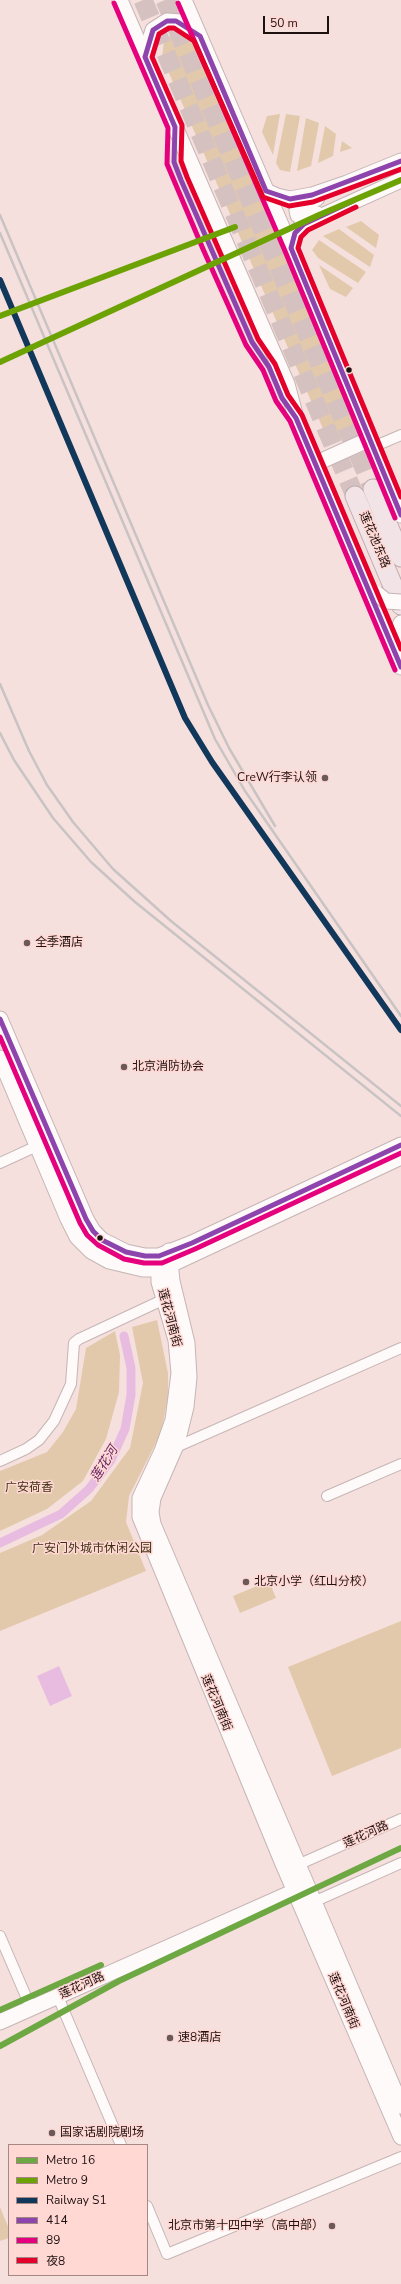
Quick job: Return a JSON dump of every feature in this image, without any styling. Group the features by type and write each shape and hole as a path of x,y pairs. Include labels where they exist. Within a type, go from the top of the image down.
{"highway":[{"name":"莲花池东路","path":"373,489 401,557"},
{"name":"莲花池东路","path":"356,496 401,605"}],"street":[{"name":"莲花池东路","path":"120,0 287,384 398,645"},
{"path":"184,0 292,243 401,515"},
{"path":"145,57 153,30 167,21 181,22 200,36"},
{"path":"335,208 302,216 298,215 297,210 312,200 347,183 397,162"},
{"path":"292,243 304,224 335,208 400,181"},
{"path":"271,194 290,199 347,183"},
{"name":"莲花池东路","path":"287,384 296,418 401,667"},
{"path":"319,462 372,443 401,435"},
{"path":"376,593 386,601 401,602"},
{"path":"398,645 397,630 401,623"},
{"path":"0,1019 73,1192 93,1231 113,1247 126,1252 164,1260 401,1145"},
{"path":"0,1058 68,1219 78,1237 91,1251 109,1261 143,1269 401,1157"},
{"path":"0,1163 37,1146"},
{"name":"莲花河南街","path":"164,1260 159,1282 170,1297 187,1343 189,1377 186,1407 174,1448 153,1498 151,1512 153,1524 292,1868 295,1891 308,1905 401,2137"},
{"path":"0,1461 26,1449 39,1440 54,1421 71,1384 74,1344 78,1339 170,1297"},
{"name":"莲花河南街","path":"170,1297 172,1322 178,1356 177,1390 169,1433 140,1498 140,1517 308,1905 401,2106"},
{"path":"174,1448 401,1348"},
{"path":"327,1496 401,1464"},
{"name":"莲花河路","path":"292,1868 401,1819"},
{"path":"308,1905 401,1863"},
{"name":"莲花河路","path":"0,2022 295,1891"},
{"path":"0,1936 31,2008"},
{"path":"58,1997 121,2144"},
{"path":"148,2208 167,2254 401,2157"}],"green space":[{"path":"178,34 187,37 194,43 357,417 356,427 345,438 337,440 329,437 324,431 162,57 164,41 170,36"},
{"path":"280,114 273,155 262,132 267,116"},
{"path":"286,114 300,116 290,172 280,170 276,163"},
{"path":"306,118 319,123 311,166 297,171"},
{"path":"325,126 336,134 333,156 318,163"},
{"path":"342,141 352,148 340,152"},
{"path":"361,221 379,235 376,248 346,227"},
{"path":"339,229 374,255 370,267 323,236"},
{"path":"319,240 366,272 358,283 318,258 312,250"},
{"path":"319,265 353,288 346,297 330,289"},
{"name":"广安门外城市休闲公园","path":"157,1320 168,1373 168,1397 161,1433 129,1496 126,1522 146,1571 0,1631 0,1553 42,1535 91,1501 130,1448 143,1383 132,1327"},
{"name":"广安荷香","path":"115,1331 120,1355 119,1392 106,1439 83,1481 47,1509 0,1531 0,1471 47,1452 63,1432 76,1409 86,1348"},
{"path":"269,1581 276,1598 240,1613 233,1596"},
{"path":"401,1621 401,1748 332,1776 288,1667"},
{"path":"0,2207 8,2227 8,2238 0,2241"}],"shaded area":[{"path":"59,1666 72,1696 50,1706 37,1676"}],"waterway":[{"name":"莲花河","path":"0,1543 61,1514 89,1489 111,1460 125,1429 131,1395 131,1368 124,1336"}],"tunnel":[{"path":"143,0 355,496"},
{"path":"165,0 373,489"}],"railway":[{"path":"0,215 208,705 229,748 275,826"},
{"path":"0,233 215,739 245,791 401,1016"},
{"path":"0,684 29,751 47,785 73,822 113,869 171,921 401,1106"},
{"path":"0,733 14,760 53,818 91,862 135,902 401,1116"}],"metro line":[{"name":"9","path":"0,362 319,215 401,180"},
{"name":"9","path":"0,316 235,227"},
{"name":"16","path":"0,2046 119,1981 401,1848"},
{"name":"16","path":"0,2010 101,1965"}],"rail line":[{"name":"S1","path":"0,280 185,718 212,762 401,1030"}],"transit line":[{"name":"89","path":"114,3 168,128 167,164 246,345 263,370 276,401 290,421 395,670"},
{"name":"89","path":"178,3 285,251 395,518"},
{"name":"414","path":"401,161 312,195 290,199 266,191 200,36 176,21 167,21 153,30 145,57 175,127 174,162 181,180 252,342 269,367 282,398 296,418 401,667"},
{"name":"夜8","path":"401,169 313,202 289,206 263,197 194,41 174,28 169,28 159,34 152,57 182,125 181,161 187,177 258,339 275,364 288,395 302,415 401,649"},
{"name":"414","path":"353,201 304,224 295,233 291,248 401,515"},
{"name":"夜8","path":"356,207 308,230 301,237 298,248 401,497"},
{"name":"414","path":"0,1019 86,1219 93,1231 102,1240 126,1252 145,1256 159,1256 192,1243 401,1145"},
{"name":"89","path":"0,1037 80,1223 87,1235 98,1245 124,1259 144,1263 162,1263 401,1153"}],"place":[{"name":"CreW行李认领","path":"325,778"},
{"name":"全季酒店","path":"27,943"},
{"name":"北京消防协会","path":"124,1067"},
{"name":"北京小学（红山分校）","path":"246,1582"},
{"name":"速8酒店","path":"170,2038"},
{"name":"国家话剧院剧场","path":"52,2133"},
{"name":"北京市第十四中学（高中部）","path":"332,2226"}]}
